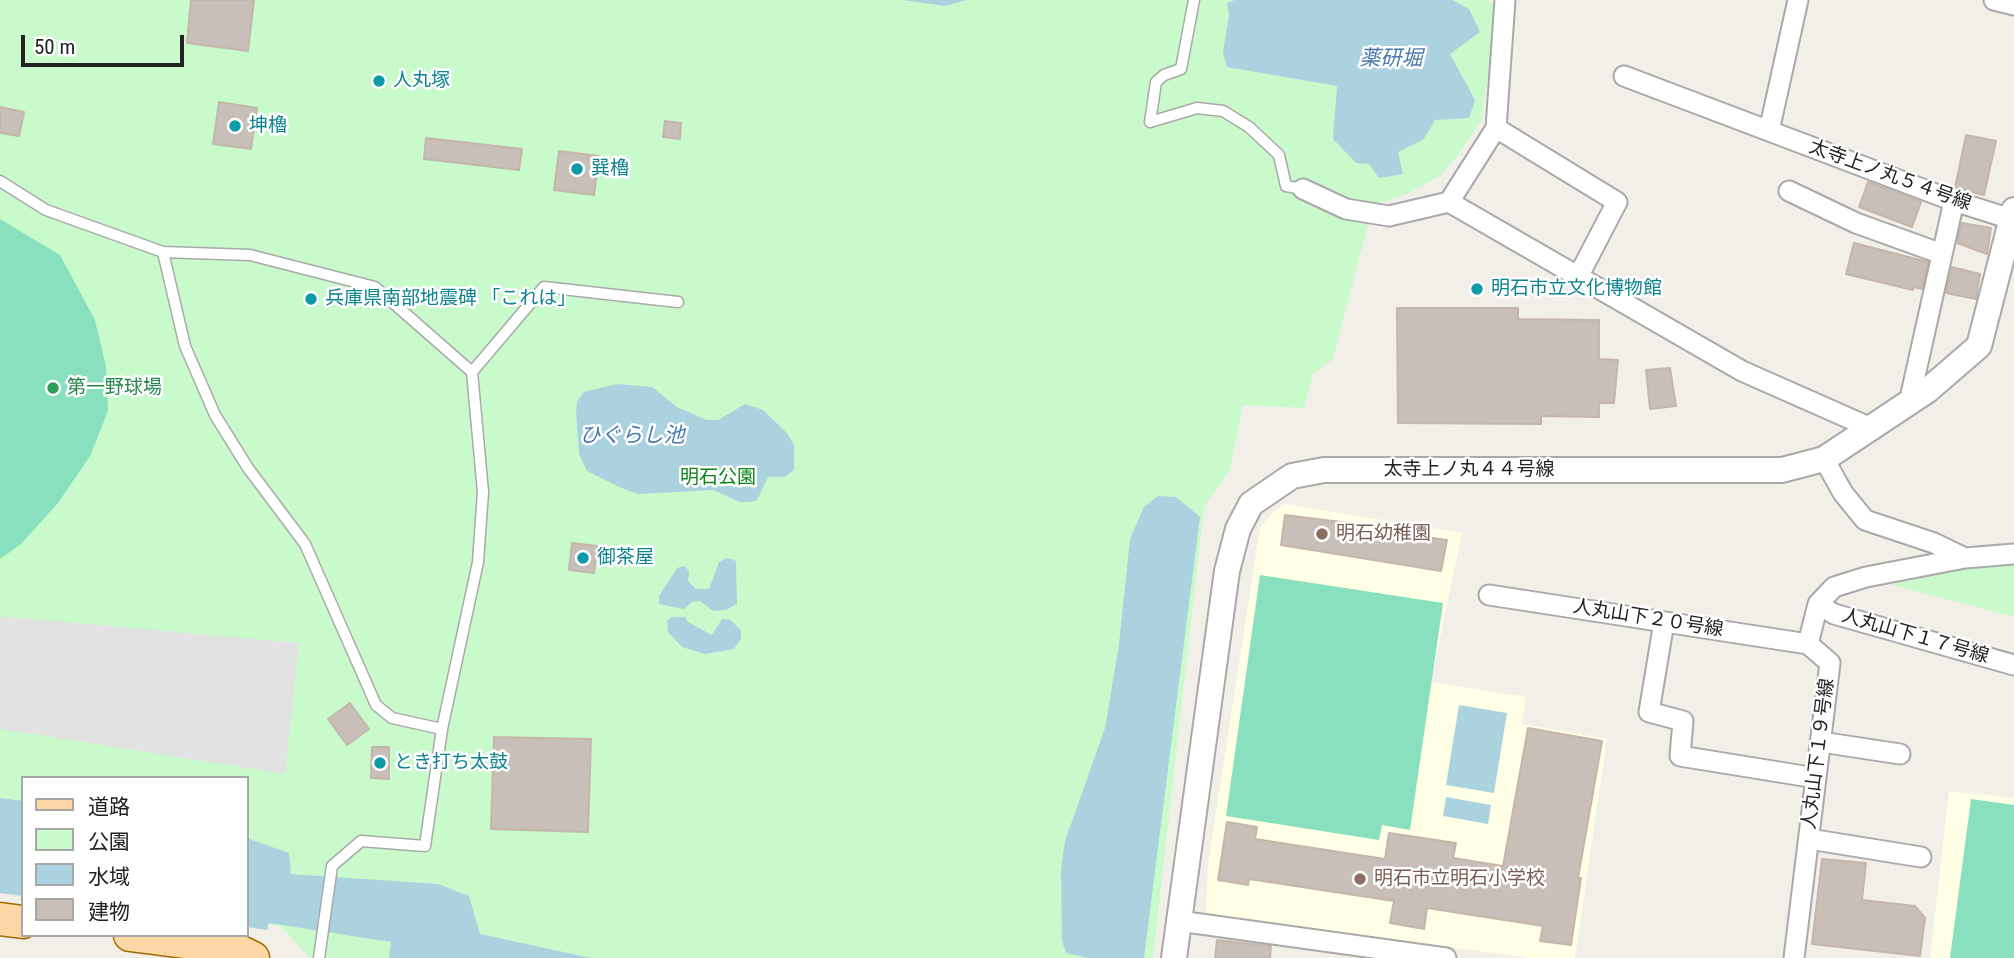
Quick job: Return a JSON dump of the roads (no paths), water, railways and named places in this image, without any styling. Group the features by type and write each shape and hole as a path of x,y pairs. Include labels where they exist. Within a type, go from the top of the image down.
{"main road":[{"path":"0,919 21,922"},
{"path":"146,937 233,948 253,958"}],"street":[{"path":"1450,202 1496,128 1506,0"},
{"path":"1769,131 1798,0"},
{"path":"1994,0 2014,5"},
{"name":"太寺上ノ丸５４号線","path":"1624,76 1954,201 2013,216"},
{"path":"1496,128 1617,202 1579,275"},
{"path":"1303,189 1346,209 1389,216 1450,202 1742,371 1871,428"},
{"path":"1789,191 1856,223 1942,254"},
{"path":"1909,403 1954,201"},
{"name":"太寺上ノ丸４４号線","path":"1174,958 1227,571 1238,529 1251,504 1270,488 1292,476 1324,470 1782,470 1824,459 1909,403 1979,346 2013,216"},
{"path":"1824,459 1843,493 1865,520 1934,543 1965,558"},
{"path":"1808,644 1818,604 1834,587 1866,577 1965,558 2014,554"},
{"name":"人丸山下２０号線","path":"1489,595 1808,644"},
{"name":"人丸山下１７号線","path":"1818,604 1834,614 2014,666"},
{"path":"1664,622 1649,712 1683,721 1680,756 1816,778"},
{"name":"人丸山下１９号線","path":"1794,958 1830,663 1808,644"},
{"path":"1821,742 1900,754"},
{"path":"1809,839 1921,857"},
{"path":"1179,921 1446,958"}],"lane":[{"path":"1194,0 1181,69 1164,75 1156,82 1150,122 1197,108 1223,111 1249,127 1279,155 1286,186 1303,189"},
{"path":"0,181 46,210 163,252 250,255 375,288 472,372 483,492 478,562 442,729 425,846 360,841 332,866 319,958"},
{"path":"163,252 186,346 215,415 248,468 304,544 376,705 392,718 442,729"},
{"path":"472,372 544,287 678,302"}],"water":[{"path":"903,0 966,0 945,6"},
{"name":"薬研堀","path":"1235,0 1452,0 1469,9 1480,32 1450,54 1475,100 1469,118 1435,120 1424,139 1398,152 1403,174 1379,178 1369,164 1356,163 1333,139 1337,86 1227,67 1223,52 1229,15 1227,3"},
{"name":"ひぐらし池","path":"617,384 652,387 677,407 707,420 718,420 745,404 763,410 787,433 794,445 794,470 784,477 768,477 757,500 751,502 740,502 713,490 638,494 619,487 587,471 579,454 576,413 577,401 584,392"},
{"path":"1158,496 1176,497 1200,517 1144,958 1088,958 1066,953 1062,941 1061,870 1065,841 1105,728 1119,644 1130,539 1144,507"},
{"path":"727,558 736,561 737,604 726,610 713,611 700,601 692,602 684,609 659,604 659,596 677,568 685,566 689,572 688,581 696,589 709,589 719,562"},
{"path":"672,617 685,617 688,622 712,635 722,619 729,619 741,630 741,638 734,649 705,654 682,647 668,632 667,621"},
{"path":"1459,705 1507,713 1494,793 1446,785"},
{"path":"1446,797 1491,805 1488,824 1443,816"},
{"path":"0,798 21,801 21,896 0,893"},
{"path":"248,838 289,853 291,874 438,884 469,896 480,934 591,958 389,958 391,942 269,923 267,930 248,927"}],"place":[{"name":"人丸塚","path":"379,81"},
{"name":"坤櫓","path":"235,126"},
{"name":"巽櫓","path":"577,169"},
{"name":"明石市立文化博物館","path":"1477,289"},
{"name":"兵庫県南部地震碑 「これは」","path":"311,299"},
{"name":"第一野球場","path":"53,388"},
{"name":"明石幼稚園","path":"1322,534"},
{"name":"御茶屋","path":"583,558"},
{"name":"とき打ち太鼓","path":"380,763"},
{"name":"明石市立明石小学校","path":"1360,879"}],"park label":[{"name":"明石公園","path":"718,478"}]}
